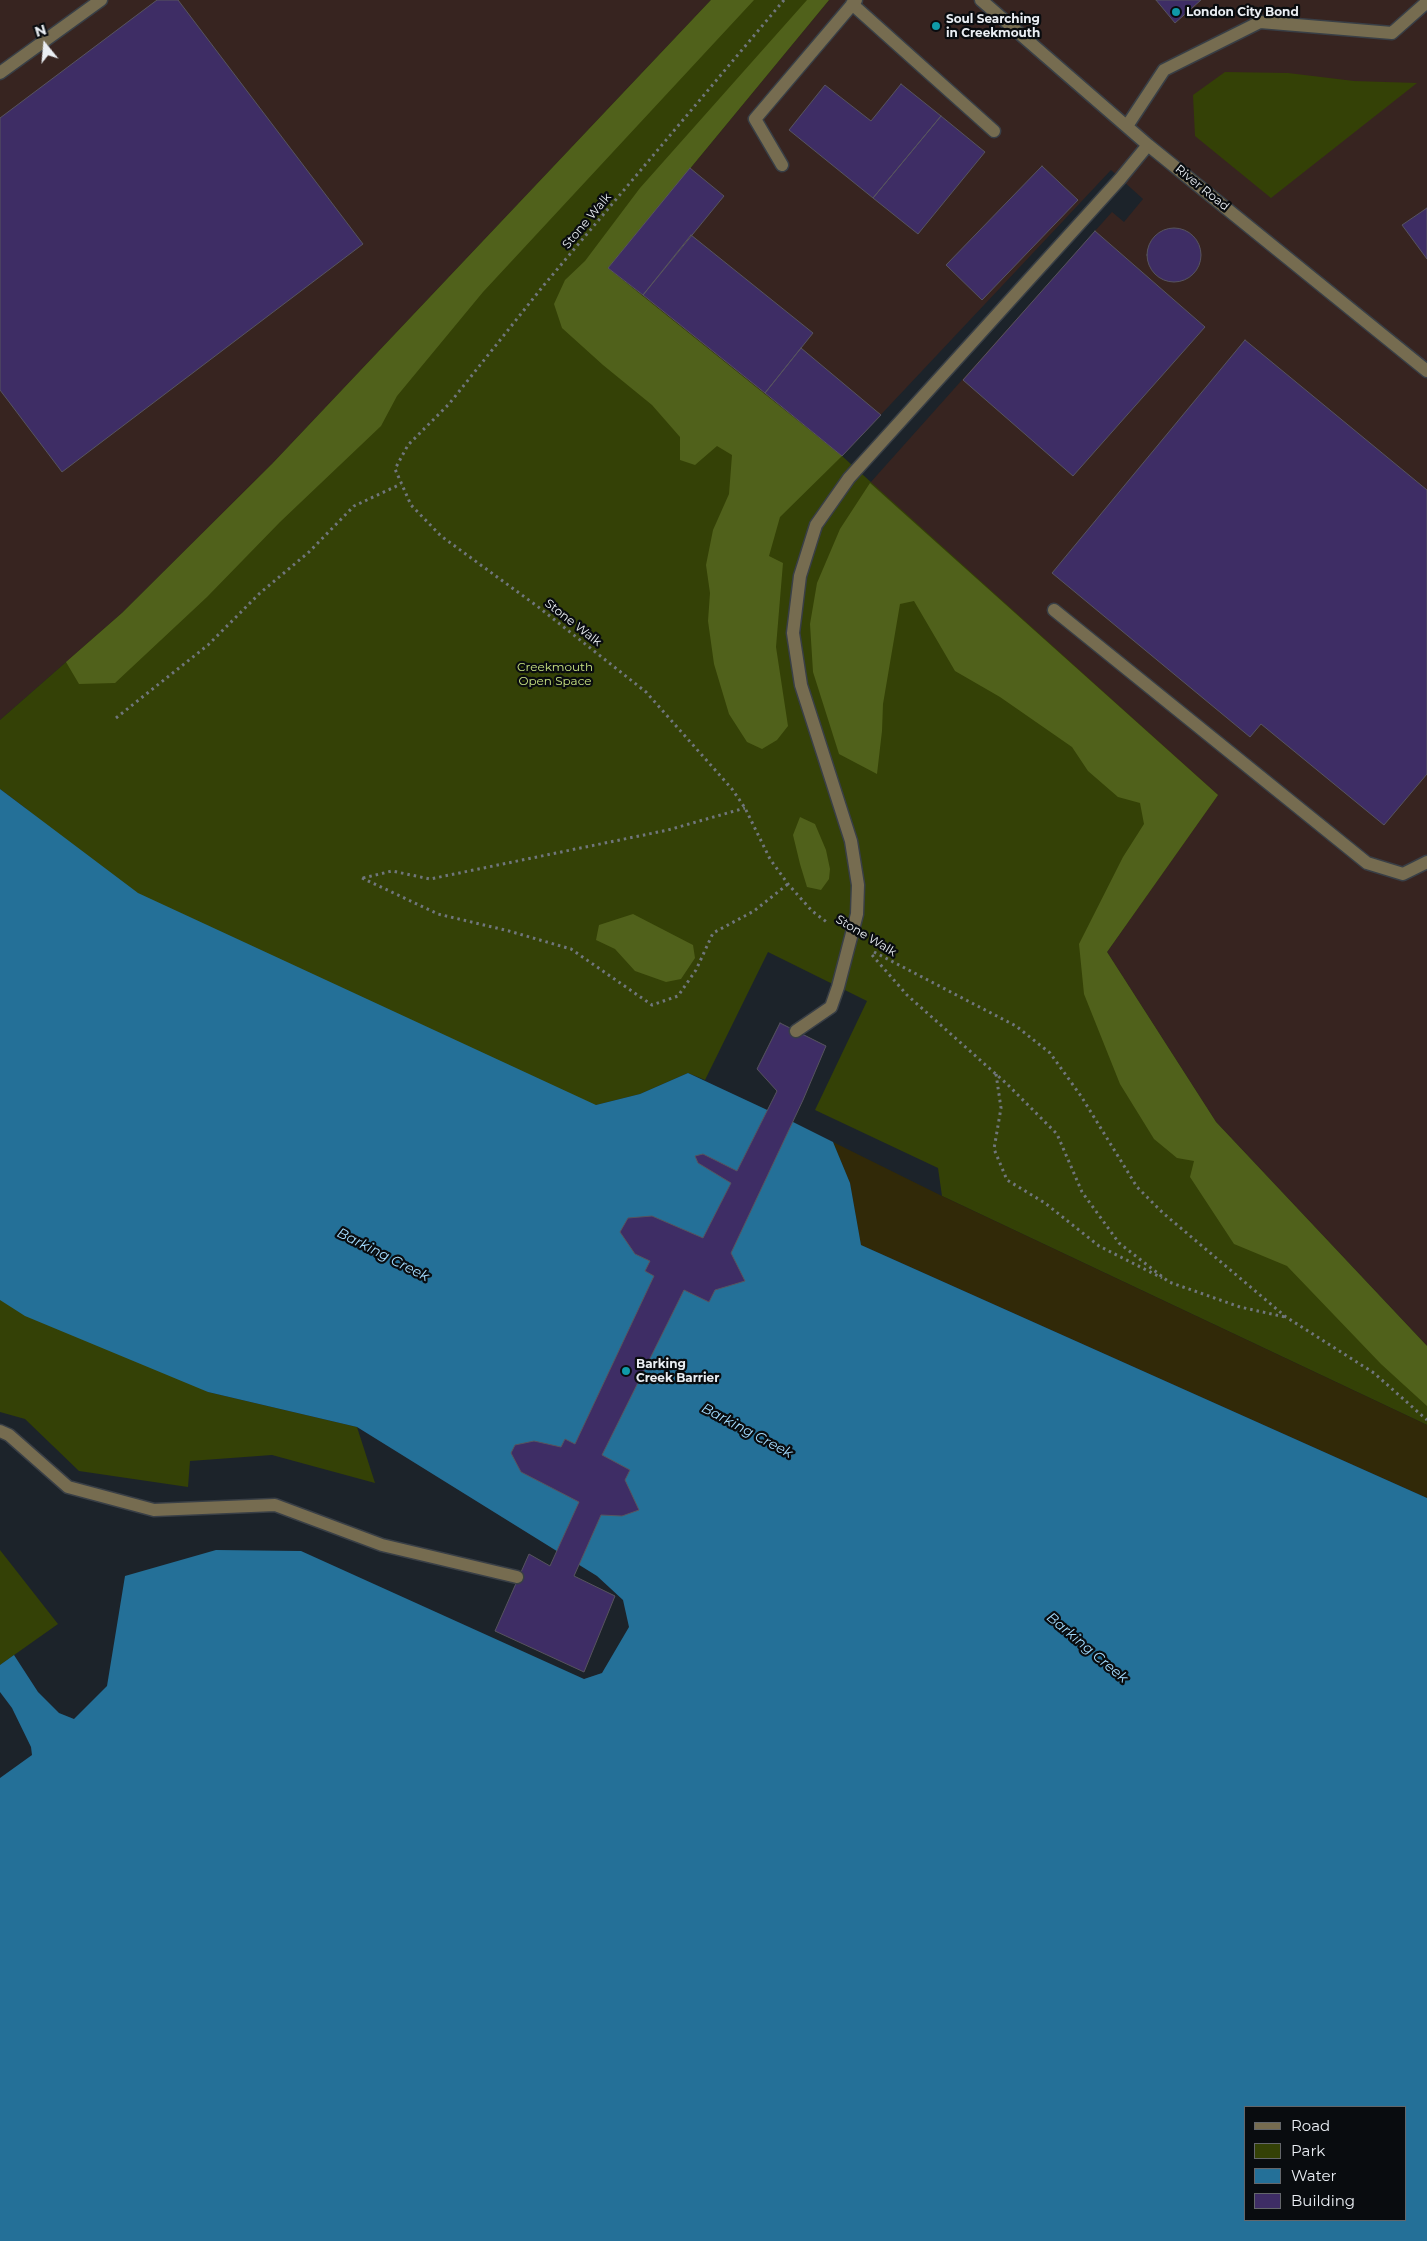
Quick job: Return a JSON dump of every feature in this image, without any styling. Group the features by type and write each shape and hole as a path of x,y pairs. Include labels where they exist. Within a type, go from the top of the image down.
{"street":[{"path":"0,73 101,0"},
{"name":"River Road","path":"981,0 1148,145 1427,371"},
{"path":"782,165 755,119 854,2 994,131"},
{"path":"1127,126 1164,70 1260,22 1392,33 1427,2"},
{"path":"796,1031 830,1007 838,987 858,914 858,885 851,841 801,685 793,633 800,576 816,525 849,478 1120,179 1148,145"},
{"path":"1054,610 1367,863 1403,874 1427,862"},
{"path":"0,1431 9,1435 68,1487 154,1510 274,1505 382,1546 517,1577"}],"path":[{"name":"Stone Walk","path":"784,0 544,285 449,404 408,444 395,469 411,505 441,536 537,606 646,692 732,790 745,808 770,859 788,884 812,911 850,939 1016,1026 1050,1053 1081,1096 1137,1186 1163,1213 1286,1317"},
{"path":"116,718 208,645 260,593 309,552 354,506 402,484"},
{"path":"745,808 668,830 430,879 392,871 362,878 438,914 509,931 570,949 652,1005 678,996 696,970 713,933 754,911 788,884"},
{"path":"865,947 907,995 996,1074 1057,1134 1082,1192 1119,1243 1169,1282"},
{"path":"996,1074 1001,1108 994,1149 1007,1180 1045,1203 1099,1246 1169,1282 1240,1307 1286,1317 1374,1373 1427,1420"}],"shaded area":[{"path":"0,0 711,0 272,464 122,613 0,720"},
{"path":"829,0 1427,0 1427,1346 1216,1122 1107,952 1217,795 870,483 1112,212 1124,222 1143,199 1111,170 842,456 608,268"}],"green space":[{"name":"Creekmouth Open Space","path":"711,0 829,0 608,268 842,456 1218,795 1107,952 1216,1122 1427,1346 1427,1425 942,1196 938,1168 815,1110 867,1001 768,952 705,1080 688,1073 640,1094 596,1105 352,1090 24,807 0,789 0,720 122,613 272,464"},
{"path":"711,0 754,0 483,292 397,396 381,426 280,522 207,597 115,683 79,684 66,662 122,613 272,464"},
{"path":"807,0 829,0 608,268 842,456 780,517 769,556 783,563 776,647 788,726 777,740 762,749 747,742 729,714 714,664 708,621 710,593 706,565 713,530 729,494 732,455 717,446 695,465 680,460 680,437 652,405 562,328 554,304 565,280 585,261 640,188"},
{"path":"1225,72 1288,73 1354,81 1417,83 1271,198 1195,136 1193,95"},
{"path":"870,483 1218,795 1107,952 1216,1122 1427,1346 1427,1406 1381,1364 1287,1266 1234,1244 1190,1177 1194,1161 1177,1158 1154,1139 1120,1084 1084,994 1079,944 1123,857 1144,824 1140,803 1118,797 1088,771 1072,747 1000,697 955,671 914,601 900,604 883,704 877,774 839,754 813,672 810,624 817,583 840,529"},
{"path":"800,817 815,824 826,850 830,869 829,879 821,890 807,887 800,864 793,835"},
{"path":"633,914 693,945 695,958 681,979 666,982 635,971 615,949 596,940 599,925"},
{"path":"0,1235 208,1392 357,1427 375,1483 272,1455 190,1461 188,1487 79,1471 25,1419 0,1412"},
{"path":"0,1550 58,1624 0,1665"}],"sand":[{"path":"833,1142 942,1196 1427,1425 1427,1498 861,1245 850,1183"}],"water":[{"name":"Barking Creek","path":"0,789 138,893 596,1105 640,1094 688,1073 793,1122 833,1142 850,1183 861,1245 1427,1498 1427,2241 0,2241 0,1778 32,1755 31,1747 12,1708 0,1692 0,1665 14,1655 38,1692 59,1713 74,1719 107,1686 125,1576 216,1550 301,1551 584,1679 602,1673 629,1627 623,1600 597,1576 357,1427 208,1392 25,1316 0,1300"}],"building":[{"path":"157,0 178,0 363,244 62,472 0,390 0,118"},
{"name":"London City Bond","path":"1156,0 1201,0 1175,23"},
{"path":"901,84 941,116 873,198 789,130 825,85 871,121"},
{"path":"941,116 985,152 918,234 873,198"},
{"path":"1042,166 1078,200 982,300 946,265"},
{"path":"690,168 724,196 643,295 608,268"},
{"path":"1427,208 1427,259 1402,225"},
{"path":"1169,228 1179,228 1189,232 1197,240 1201,255 1197,270 1189,278 1179,282 1169,282 1159,278 1151,270 1147,260 1147,250 1151,240 1159,232"},
{"path":"1095,231 1205,327 1073,476 963,380"},
{"path":"691,235 813,333 765,393 643,295"},
{"path":"1245,340 1427,490 1427,774 1384,825 1261,724 1250,737 1052,573"},
{"path":"801,348 881,415 842,456 765,393"},
{"name":"Barking Creek Barrier","path":"780,1023 826,1046 803,1100 731,1253 745,1281 715,1290 709,1302 684,1290 602,1455 630,1470 625,1480 639,1510 622,1516 601,1515 574,1576 615,1596 584,1672 495,1631 529,1554 550,1566 579,1502 521,1472 511,1453 515,1445 534,1441 561,1447 565,1439 575,1444 654,1276 645,1271 650,1261 635,1254 620,1232 628,1218 652,1216 703,1238 731,1183 698,1163 695,1156 703,1154 737,1171 777,1091 757,1069"}],"place":[{"name":"London City Bond","path":"1176,12"},
{"name":"Soul Searching in Creekmouth","path":"936,26"},
{"name":"Barking Creek Barrier","path":"626,1371"}]}
